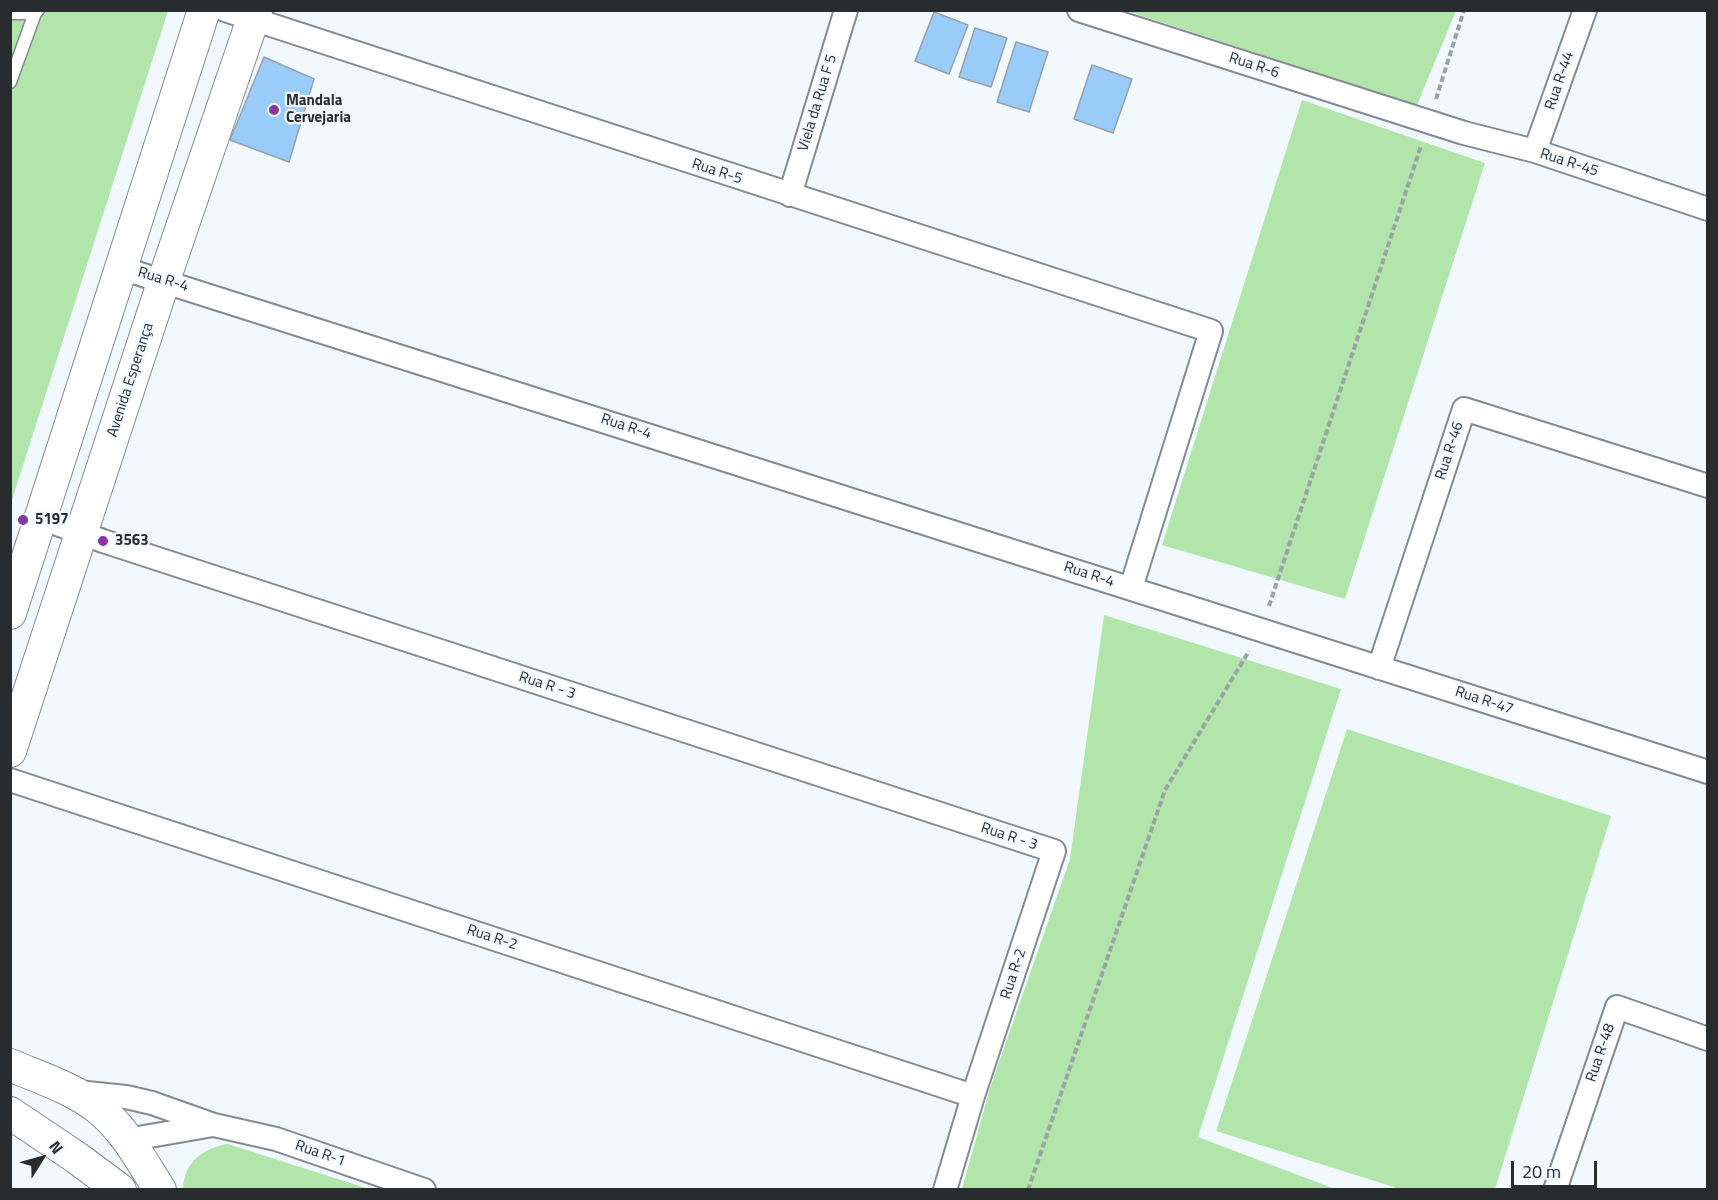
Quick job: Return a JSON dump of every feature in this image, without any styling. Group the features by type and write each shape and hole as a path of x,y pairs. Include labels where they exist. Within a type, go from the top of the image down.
{"main road":[{"path":"10,613 204,10"},
{"name":"Avenida Esperança","path":"10,752 164,280 245,14"},
{"path":"10,1065 73,1092 104,1113 127,1140 160,1190"},
{"path":"73,1092 60,1099 54,1110 52,1122 54,1135 69,1152 93,1156 127,1140"},
{"path":"10,1113 69,1152 120,1190"}],"street":[{"name":"Viela da Rua F 5","path":"790,195 846,10"},
{"name":"Rua R-6","path":"1079,10 1429,122"},
{"name":"Rua R-44","path":"1535,151 1585,10"},
{"name":"Rua R-5","path":"245,14 790,195 1211,331"},
{"name":"Rua R-45","path":"1429,122 1535,151 1707,209"},
{"name":"Rua R-4","path":"121,268 1261,630"},
{"name":"Rua R-4","path":"1131,588 1211,331"},
{"name":"Rua R-46","path":"1379,668 1464,409 1707,486"},
{"name":"Rua R - 3","path":"41,518 81,534 1054,852"},
{"name":"Rua R-47","path":"1261,630 1707,772"},
{"name":"Rua R-2","path":"10,780 973,1096"},
{"name":"Rua R-2","path":"945,1190 973,1096 1054,852"},
{"name":"Rua R-48","path":"1555,1190 1617,1007 1707,1039"},
{"name":"Rua R-1","path":"73,1092 153,1102 214,1125 276,1139 424,1190"},
{"name":"Rua R-1","path":"127,1140 214,1125"}],"lane":[{"path":"10,14 36,12 10,82"}],"green space":[{"path":"11,11 168,11 11,503"},
{"path":"1127,11 1456,11 1417,105"},
{"path":"1302,100 1485,163 1345,599 1162,545"},
{"path":"1104,615 1341,689 1198,1137 1335,1189 962,1189 990,1088 1070,859"},
{"path":"1347,729 1611,816 1495,1189 1400,1189 1216,1131"},
{"path":"228,1144 369,1189 183,1189 187,1171 196,1158 211,1149"}],"building":[{"path":"934,12 968,25 949,74 915,61"},
{"path":"975,28 1007,38 991,87 959,77"},
{"path":"1016,42 1048,52 1029,112 997,102"},
{"name":"Mandala Cervejaria","path":"264,57 314,79 289,162 230,140"},
{"path":"1092,65 1132,79 1113,133 1074,119"}],"place":[{"name":"Mandala Cervejaria","path":"274,110"},
{"name":"5197","path":"23,520"},
{"name":"3563","path":"103,541"}]}
